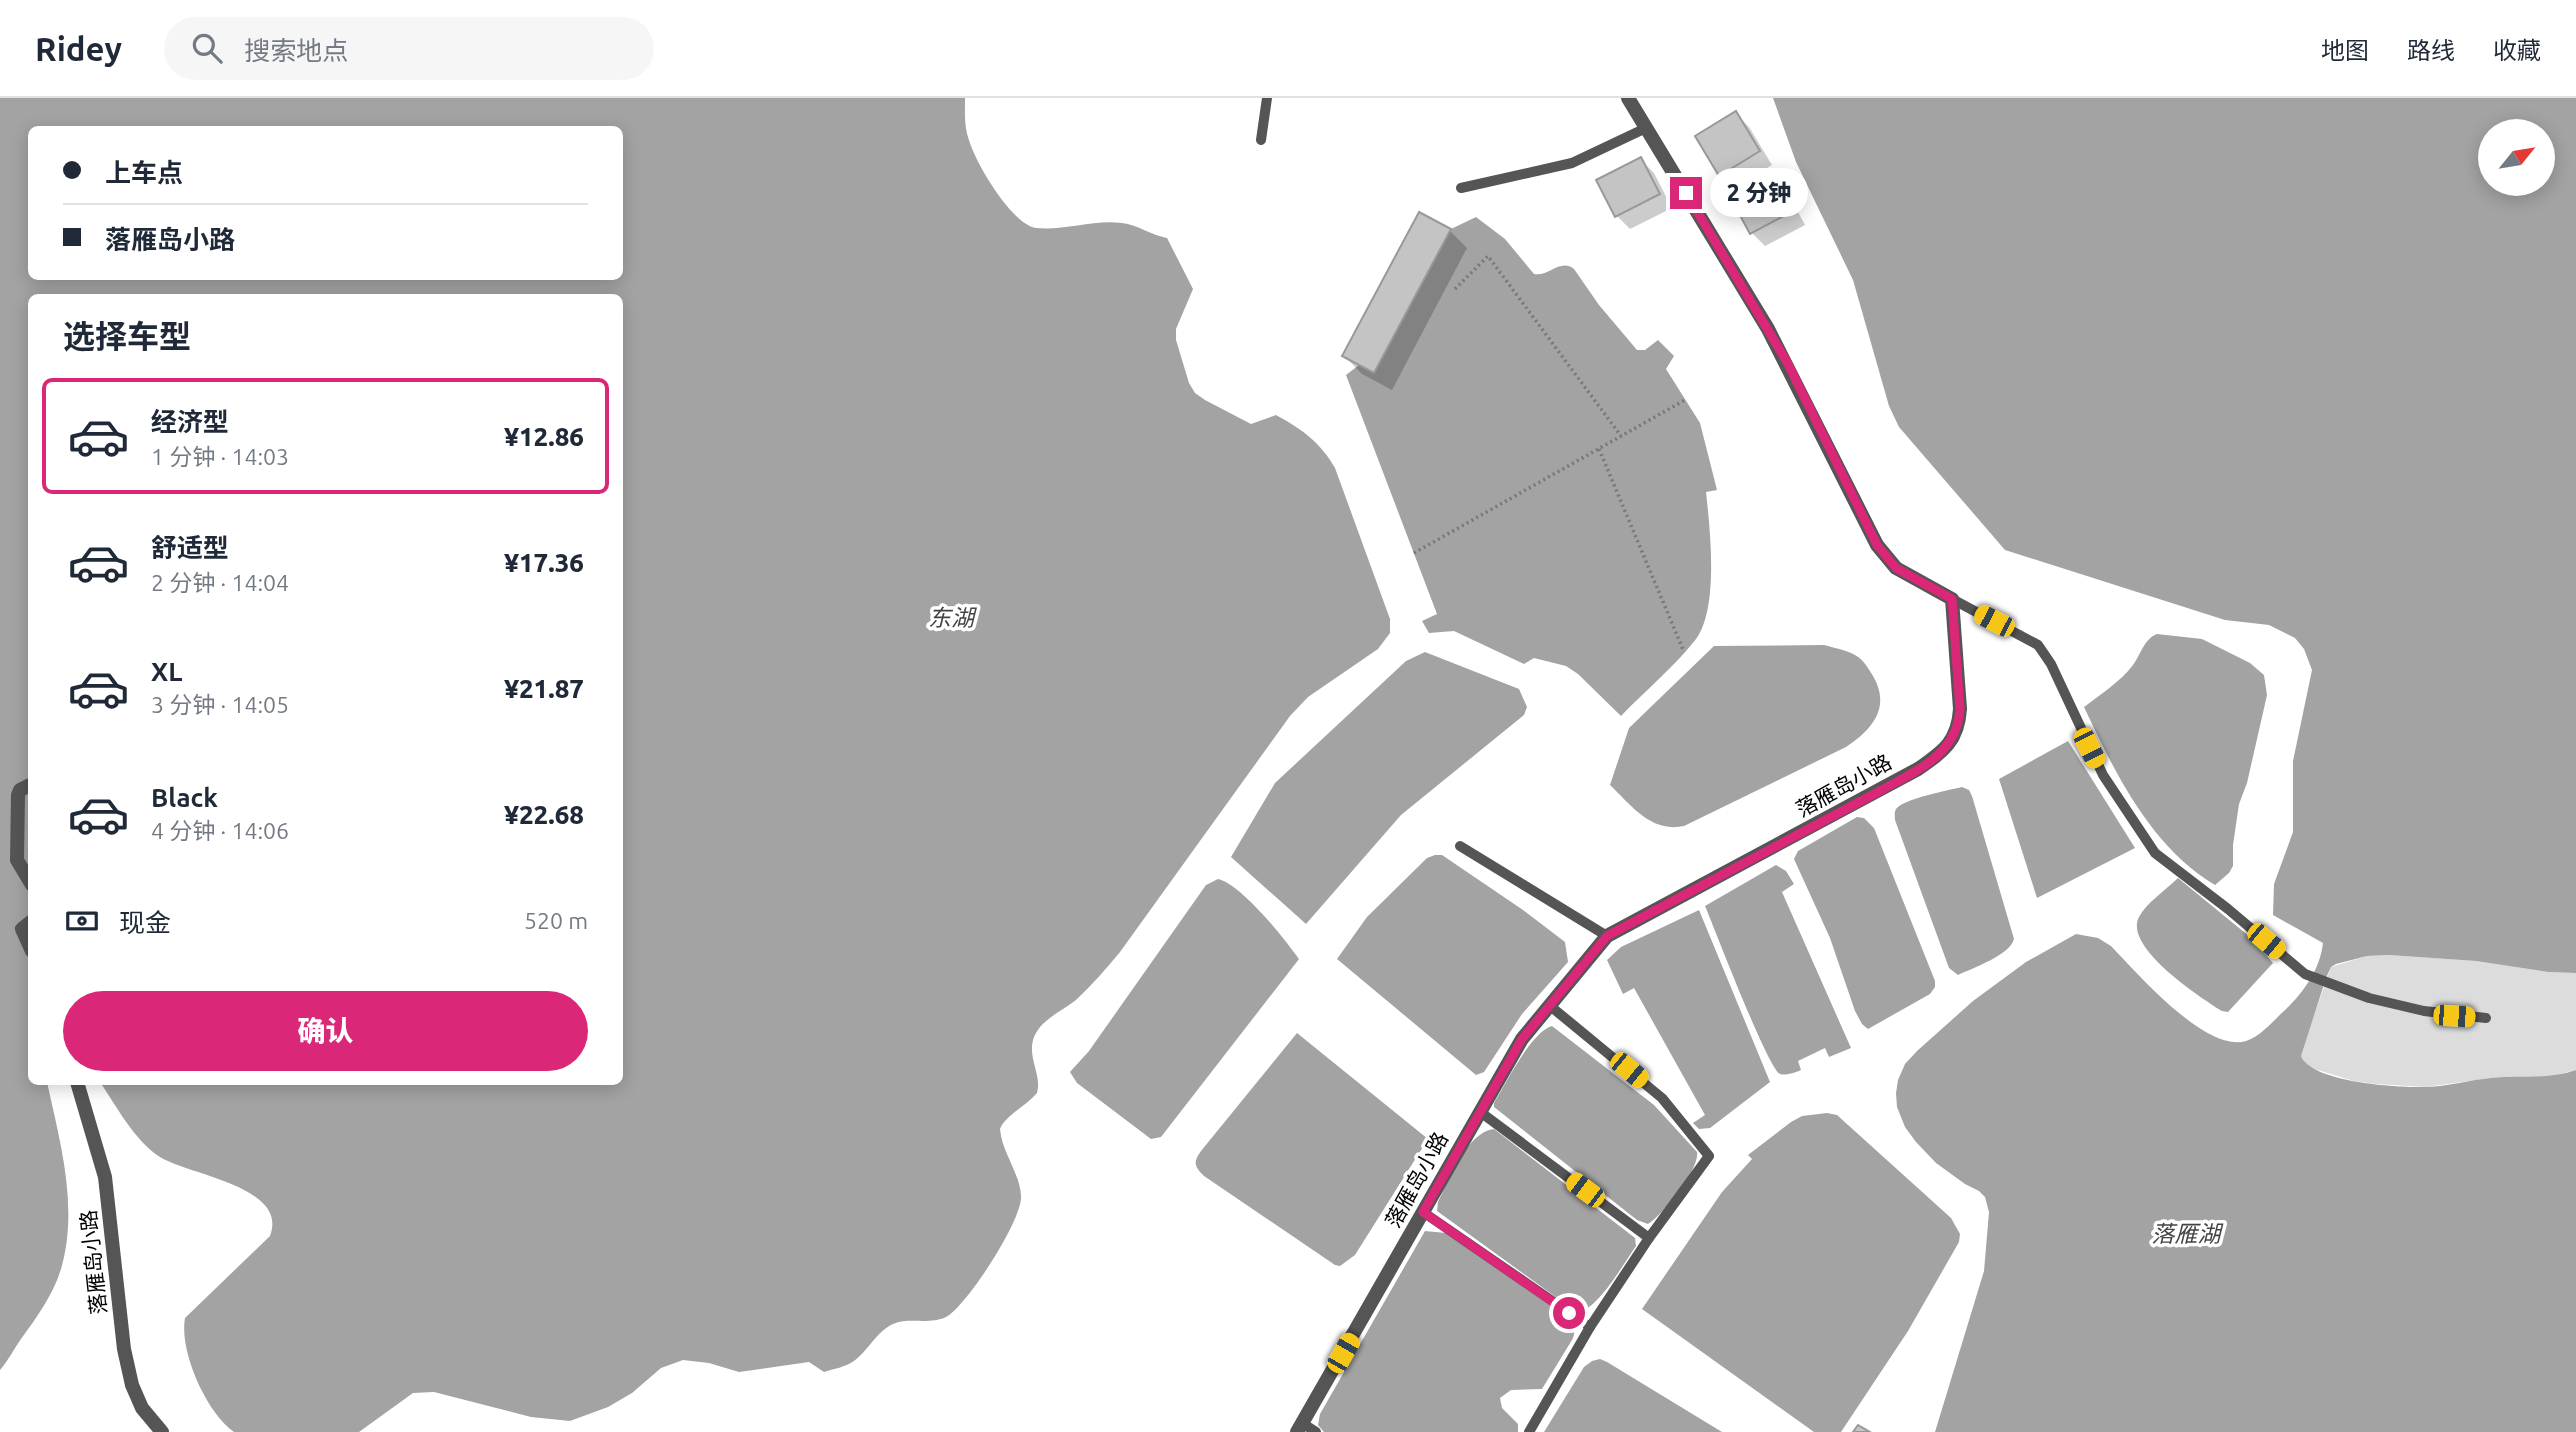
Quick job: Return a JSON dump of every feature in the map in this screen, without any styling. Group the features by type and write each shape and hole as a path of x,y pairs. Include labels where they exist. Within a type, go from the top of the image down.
{"street":[{"path":"1628,98 1768,329 1877,545 1896,568 1952,599"},
{"name":"落雁岛小路","path":"1300,1428 1522,1039 1607,936 1919,769 1949,744 1959,725 1960,709 1952,599"},
{"path":"28,786 20,790 18,795 17,860 28,878"},
{"path":"28,924 22,929 28,942"},
{"name":"落雁岛小路","path":"78,1085 105,1177 124,1349 132,1385 142,1408 162,1432"}],"lane":[{"path":"1261,140 1267,98"},
{"path":"1461,188 1572,163 1646,128"},
{"path":"1952,599 2038,645 2051,664 2103,775 2155,853 2228,909 2305,974 2369,998 2424,1010 2486,1018"},
{"path":"1460,846 1607,936"},
{"path":"1529,1432 1590,1327 1649,1238 1709,1156 1662,1098 1549,1005"},
{"path":"1479,1111 1649,1238"},
{"path":"1423,1212 1590,1327"},
{"path":"1300,1428 1316,1432"}],"path":[{"path":"1455,289 1488,256 1621,436"},
{"path":"1414,553 1685,400"},
{"path":"1599,449 1684,652"}],"shaded area":[{"path":"2367,956 2476,961 2548,972 2576,973 2576,1070 2548,1077 2491,1078 2426,1087 2354,1081 2308,1067 2301,1056 2302,1049 2331,967"}],"water":[{"name":"东湖","path":"0,98 965,98 966,130 979,163 1006,205 1026,224 1036,228 1057,228 1122,223 1167,238 1193,289 1176,329 1176,340 1189,383 1195,393 1205,400 1251,424 1276,415 1302,431 1324,451 1335,468 1390,619 1390,633 1378,649 1308,697 1290,716 1120,952 1076,1000 1045,1022 1036,1033 1032,1047 1038,1080 1037,1093 1006,1120 1000,1129 1021,1196 1013,1223 992,1261 966,1297 946,1317 893,1324 854,1361 824,1372 809,1362 739,1372 709,1363 683,1360 661,1368 632,1393 608,1407 570,1421 531,1417 434,1392 413,1393 359,1432 234,1432 214,1410 190,1363 184,1332 185,1318 270,1236 272,1219 265,1205 251,1194 233,1184 174,1164 151,1150 142,1142 102,1085 623,1085 623,294 28,294 28,1085 48,1085 66,1175 68,1222 66,1246 54,1288 0,1370"},
{"name":"落雁湖","path":"1773,98 2576,98 2576,973 2548,972 2476,961 2389,955 2367,956 2336,964 2331,967 2326,978 2301,1056 2309,1065 2339,1078 2415,1087 2491,1078 2555,1075 2576,1070 2576,1432 1935,1432 1984,1271 1989,1212 1985,1197 1936,1163 1905,1127 1897,1107 1896,1093 1905,1064 1973,1001 2026,962 2076,934 2098,938 2111,946 2173,1008 2212,1035 2230,1041 2246,1041 2271,1024 2298,997 2309,980 2323,943 2273,915 2274,884 2293,832 2293,761 2312,670 2304,649 2295,638 2269,625 2225,620 2005,550 1899,427 1889,406 1853,280 1796,162"},
{"path":"1476,217 1505,239 1534,274 1564,266 1574,269 1599,305 1637,350 1645,350 1658,340 1674,356 1666,369 1700,423 1717,490 1706,492 1711,568 1708,608 1703,625 1688,649 1621,716 1578,674 1566,666 1534,658 1524,664 1454,631 1429,633 1422,621 1437,614 1346,375 1359,365 1374,373 1451,229"},
{"path":"2157,634 2202,639 2250,663 2264,675 2267,695 2247,783 2239,804 2233,866 2215,885 2192,869 2172,850 2137,806 2084,707 2122,677 2146,643"},
{"path":"1824,645 1858,657 1878,687 1880,698 1876,716 1864,733 1846,747 1684,826 1672,827 1652,822 1634,809 1610,785 1629,728 1714,646"},
{"path":"1425,652 1519,689 1527,707 1524,715 1401,815 1306,924 1231,857 1275,783 1406,661"},
{"path":"2068,741 2135,848 2037,898 1999,779"},
{"path":"1962,787 1969,790 1972,796 2014,939 1998,956 1958,975 1949,968 1895,814 1900,805 1907,802"},
{"path":"1857,817 1864,818 1874,828 1935,981 1935,987 1930,994 1868,1029 1855,1011 1830,938 1794,859 1798,851"},
{"path":"1442,855 1565,942 1568,962 1522,1014 1484,1072 1476,1075 1337,959 1367,917 1427,858"},
{"path":"1776,865 1786,871 1794,884 1782,892 1851,1048 1829,1057 1825,1048 1798,1061 1801,1070 1791,1074 1780,1074 1764,1049 1705,906"},
{"path":"2178,878 2250,937 2273,963 2228,1012 2222,1011 2182,983 2142,943 2137,929 2139,917 2152,901"},
{"path":"1218,879 1228,883 1250,901 1299,959 1161,1137 1151,1139 1077,1083 1070,1072 1089,1051 1206,885"},
{"path":"1699,910 1770,1082 1710,1128 1699,1129 1693,1123 1705,1115 1634,988 1623,994 1607,960 1621,947"},
{"path":"1552,1026 1654,1105 1697,1152 1687,1180 1648,1224 1637,1220 1494,1107 1512,1071 1528,1048 1544,1030"},
{"path":"1297,1033 1428,1139 1355,1255 1340,1266 1204,1176 1196,1164 1201,1151"},
{"path":"1827,1113 1837,1115 1951,1218 1960,1234 1959,1242 1908,1331 1841,1432 1814,1432 1642,1309 1722,1192 1752,1159 1748,1155 1802,1116"},
{"path":"1494,1129 1635,1238 1636,1246 1608,1286 1600,1297 1583,1311 1575,1311 1437,1211 1438,1202 1460,1158 1475,1139"},
{"path":"1425,1231 1446,1233 1563,1314 1574,1329 1572,1340 1542,1389 1511,1390 1500,1398 1502,1408 1518,1424 1518,1432 1324,1432 1318,1425 1320,1414"},
{"path":"1600,1359 1722,1432 1544,1432 1584,1367"}],"building":[{"path":"1736,111 1760,151 1719,176 1695,136"},
{"path":"1641,157 1660,194 1615,217 1596,180"},
{"path":"1771,170 1793,211 1750,234 1728,193"},
{"path":"1419,212 1451,229 1374,373 1342,356"},
{"path":"1858,1425 1870,1432 1853,1432"}],"route":[{"path":"1569,1313 1423,1212 1522,1039 1607,936 1919,769 1949,744 1959,725 1952,599 1896,568 1877,545 1787,362 1686,193"}]}
